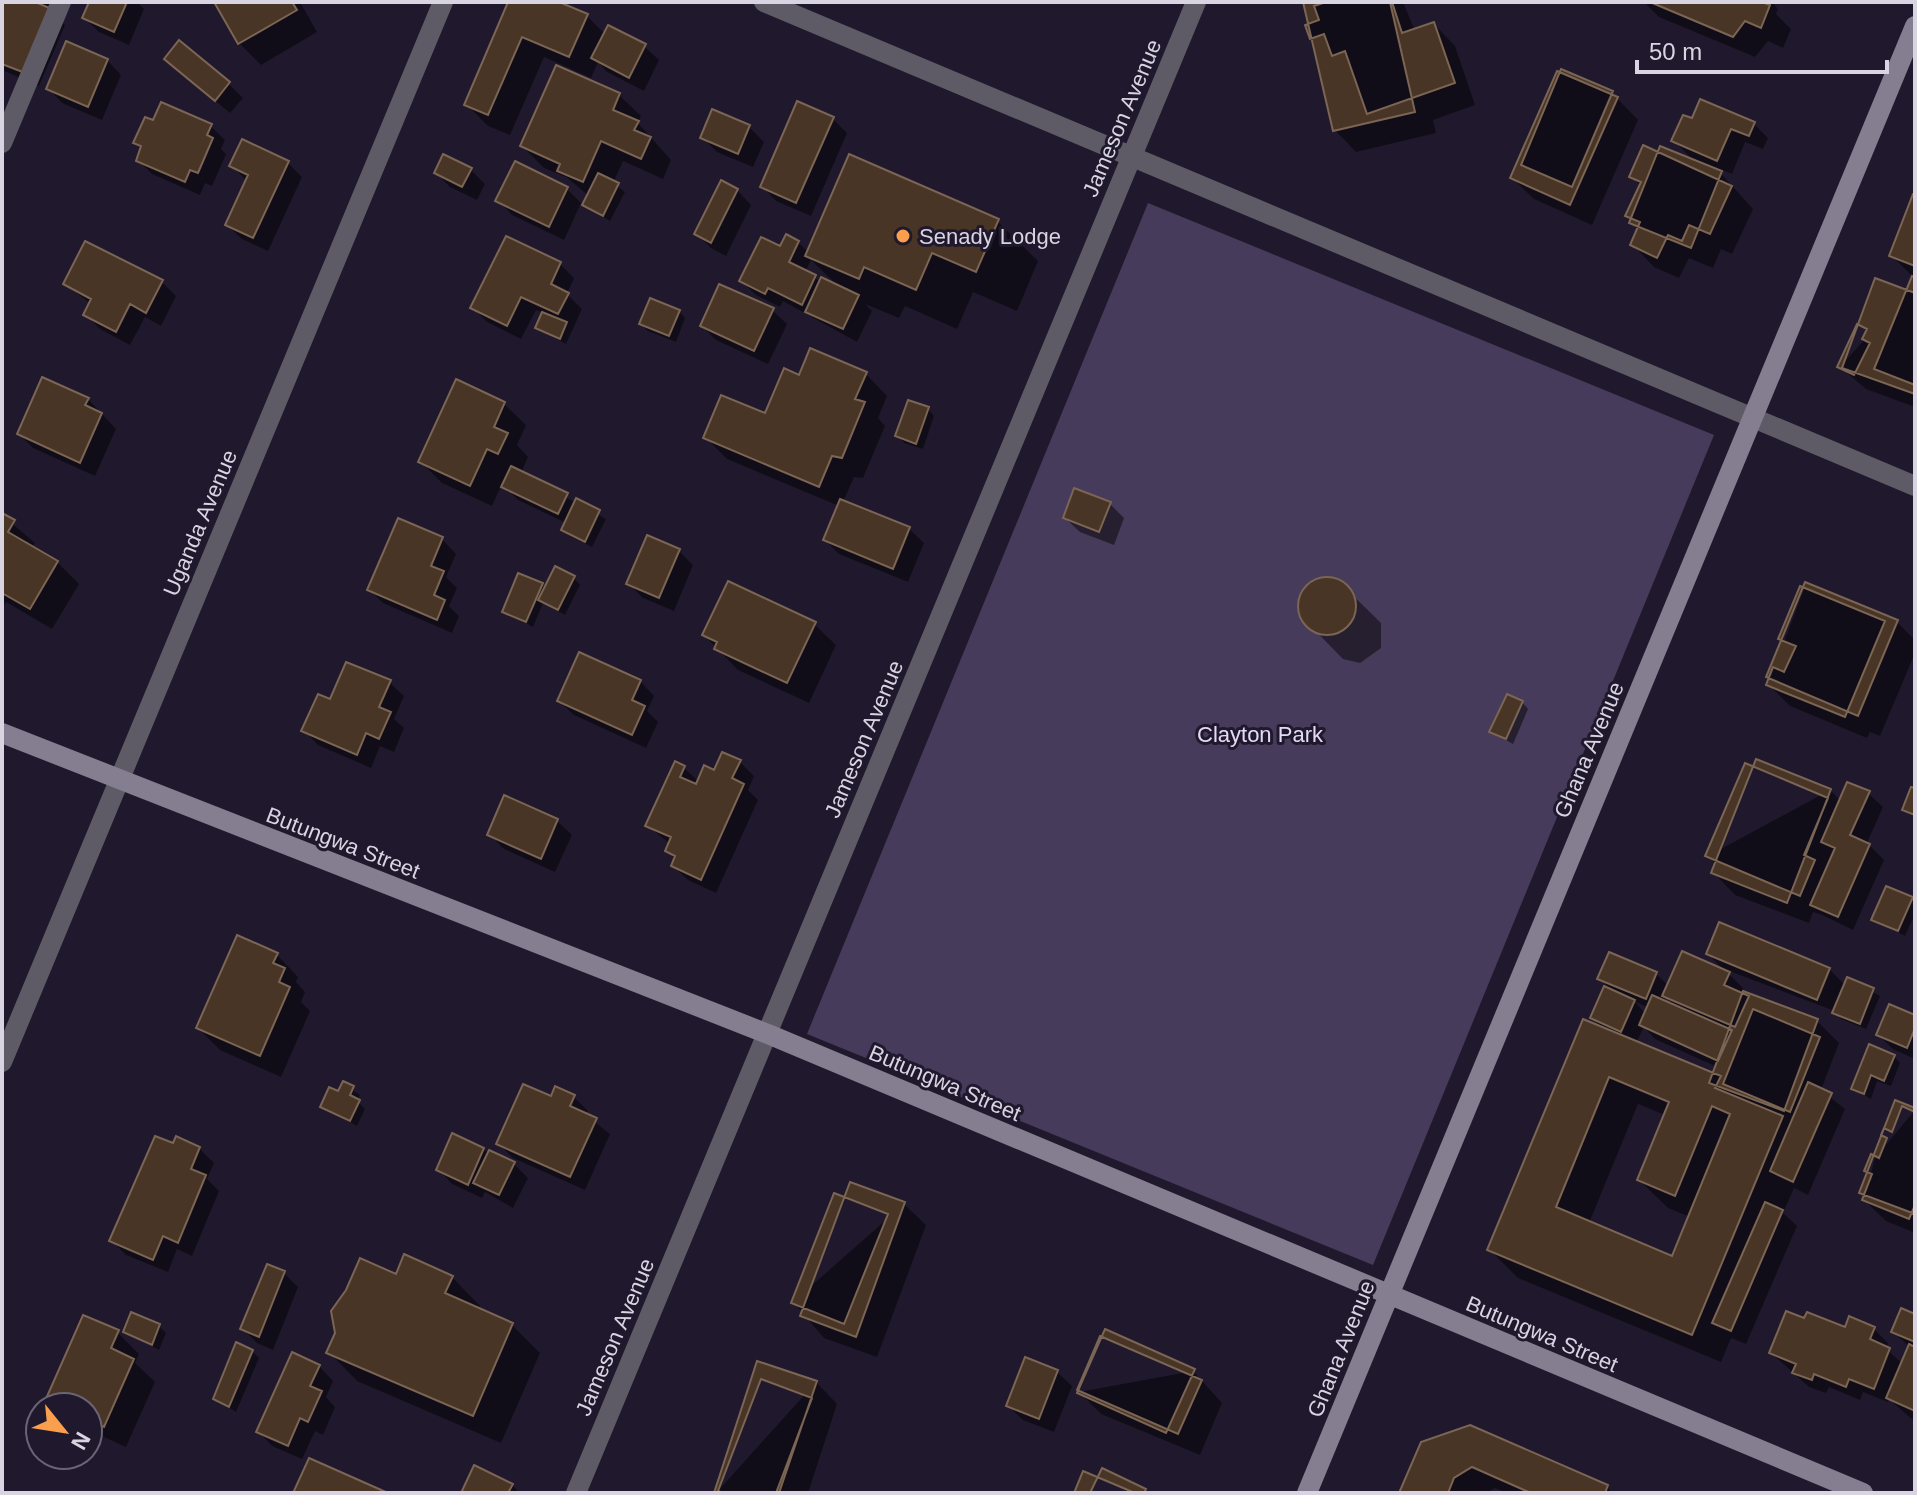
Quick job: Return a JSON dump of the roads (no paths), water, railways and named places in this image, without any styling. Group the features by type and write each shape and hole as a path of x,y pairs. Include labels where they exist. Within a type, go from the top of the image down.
{"main road":[{"name":"Ghana Avenue","path":"1307,1493 1915,26"},
{"name":"Butungwa Street","path":"2,733 768,1034 1863,1493"}],"street":[{"path":"2,143 61,2"},
{"name":"Uganda Avenue","path":"2,1062 443,2"},
{"path":"764,2 1915,486"},
{"name":"Jameson Avenue","path":"576,1493 1196,2"}],"place":[{"name":"Senady Lodge","path":"903,236"}],"park label":[{"name":"Clayton Park","path":"1260,734"}]}
